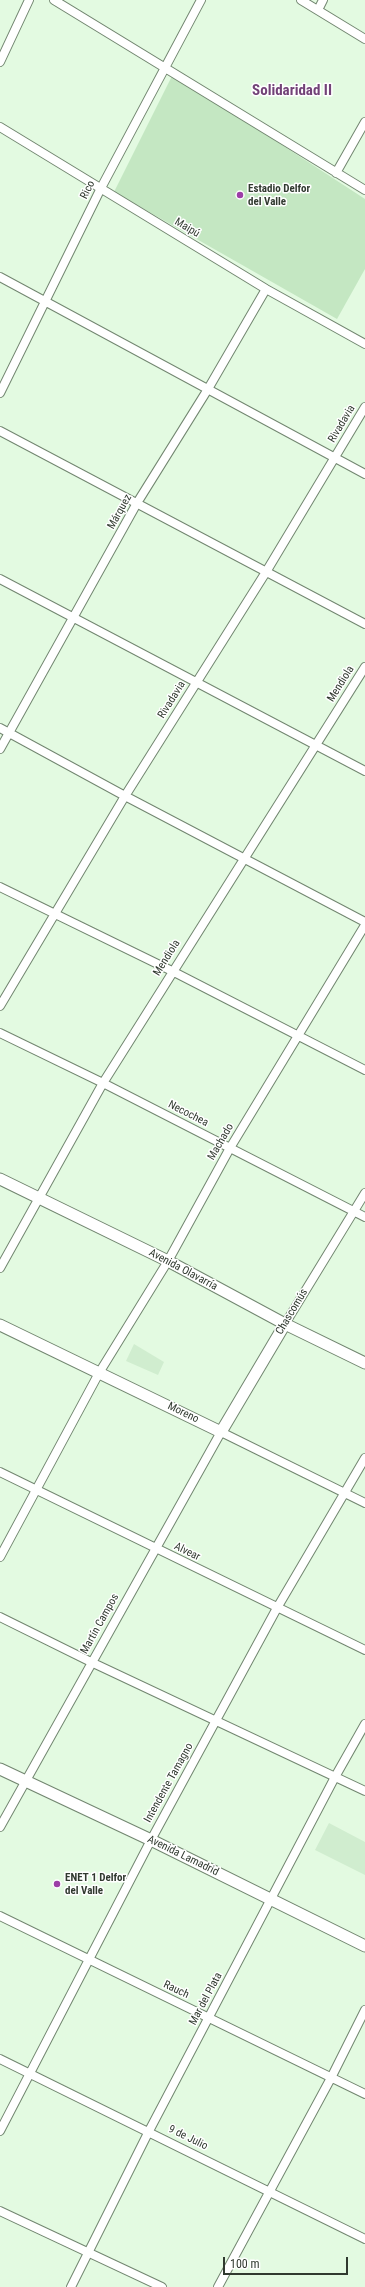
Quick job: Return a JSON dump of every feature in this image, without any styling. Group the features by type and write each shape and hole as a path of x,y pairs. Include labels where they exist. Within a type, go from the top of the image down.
{"main road":[{"name":"Avenida Olavarría","path":"0,1179 168,1261 285,1324 365,1363"},
{"name":"Chascomús","path":"221,1432 285,1324"},
{"name":"Moreno","path":"0,1325 221,1432"},
{"name":"Avenida Lamadrid","path":"0,1769 151,1840 365,1946"}],"street":[{"path":"0,62 29,0"},
{"path":"54,0 365,190"},
{"name":"Rico","path":"0,393 47,302 101,188 166,69 201,0"},
{"path":"301,0 365,39"},
{"path":"318,10 323,0"},
{"path":"336,173 365,122"},
{"name":"Maipú","path":"0,127 266,289 365,344"},
{"path":"0,277 365,474"},
{"name":"Márquez","path":"0,749 75,617 136,503 208,389 266,289"},
{"name":"Rivadavia","path":"0,1006 125,796 266,572 365,407"},
{"path":"0,431 365,624"},
{"path":"0,579 75,617 365,772"},
{"name":"Mendiola","path":"0,1268 103,1083 172,971 365,667"},
{"path":"0,728 125,796 365,922"},
{"path":"0,887 172,971 365,1070"},
{"name":"Machado","path":"0,1557 99,1373 168,1261 230,1148 365,925"},
{"name":"Necochea","path":"0,1033 103,1083 365,1217"},
{"name":"Chascomús","path":"285,1324 365,1193"},
{"name":"Moreno","path":"221,1432 365,1504"},
{"name":"Martín Campos","path":"0,1827 154,1548 221,1432"},
{"name":"Intendente Tamagno","path":"0,2131 151,1840 216,1720 277,1608 365,1458"},
{"name":"Alvear","path":"0,1472 365,1650"},
{"path":"0,1616 91,1662 365,1791"},
{"name":"Mar del Plata","path":"71,2287 149,2131 335,1777 365,1724"},
{"name":"Rauch","path":"0,1916 88,1961 365,2094"},
{"path":"218,2287 269,2190 331,2078 365,2010"},
{"name":"9 de Julio","path":"0,2059 269,2190 365,2239"},
{"path":"0,2211 162,2287"}],"shaded area":[{"name":"Estadio Delfor del Valle","path":"173,74 365,199 365,269 337,319 114,192"},
{"path":"134,1344 164,1362 158,1375 126,1361"},
{"path":"329,1823 365,1842 365,1875 315,1850"}],"place":[{"name":"Estadio Delfor del Valle","path":"240,195"},
{"name":"ENET 1 Delfor del Valle","path":"57,1884"}],"district":[{"name":"Solidaridad II","path":"292,91"}]}
